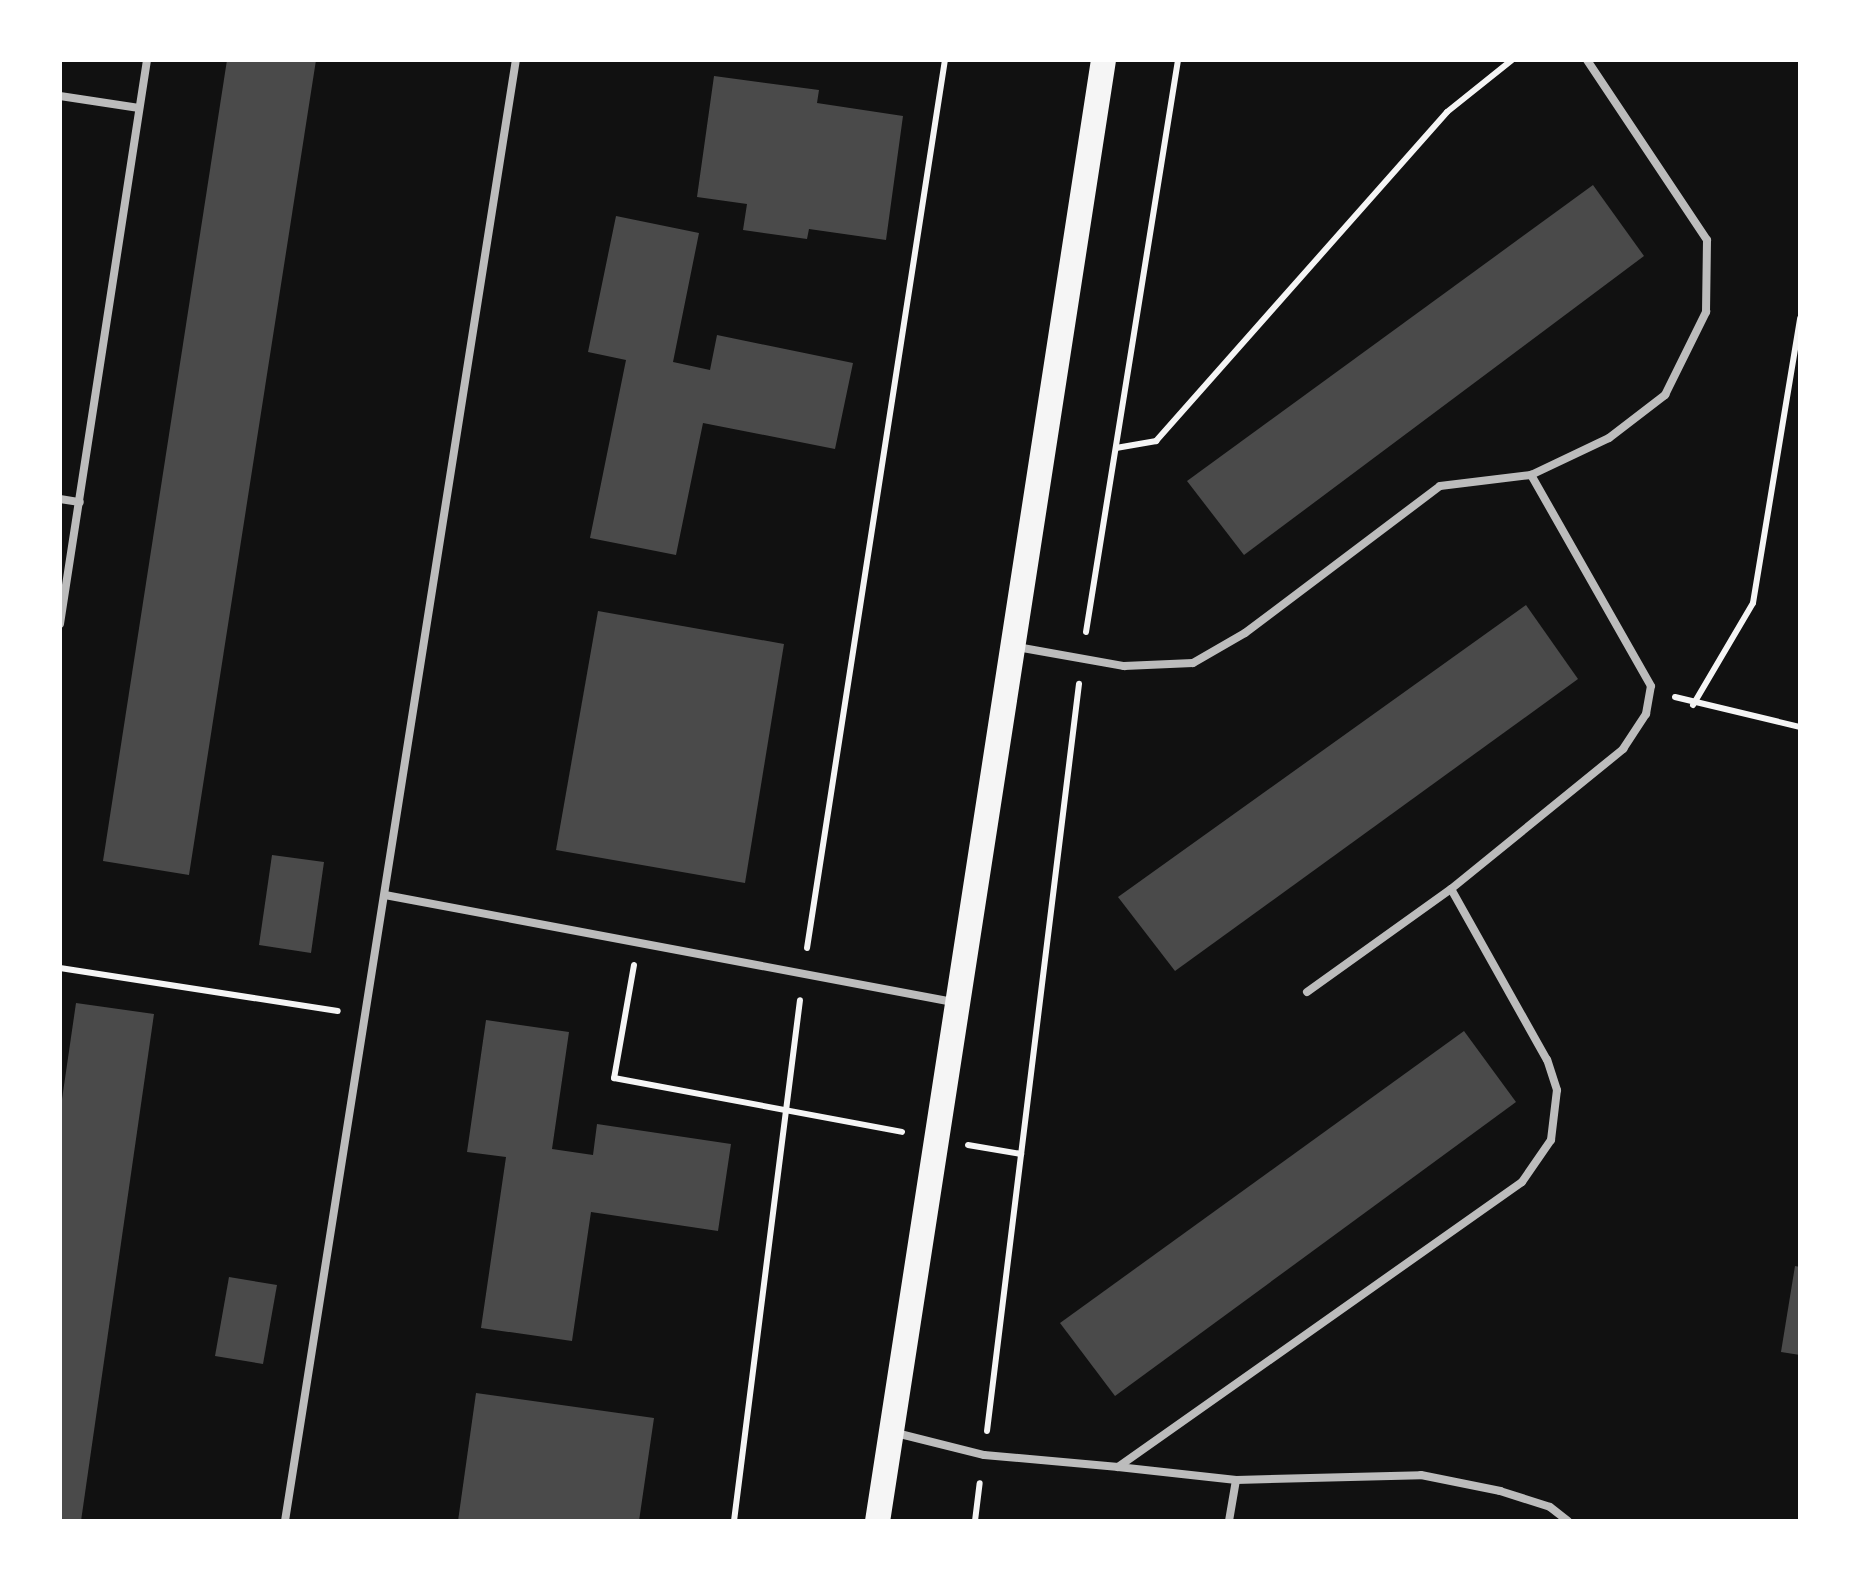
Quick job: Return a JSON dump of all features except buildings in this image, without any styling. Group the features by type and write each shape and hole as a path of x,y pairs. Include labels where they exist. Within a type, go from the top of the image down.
{"main road":[{"path":"878,1521 1103,60"}],"lane":[{"path":"60,624 147,60"},
{"path":"285,1521 516,60"},
{"path":"1012,646 1124,666 1193,663 1245,633 1440,486 1531,475 1609,438 1665,395 1706,312 1707,240 1586,60"},
{"path":"60,96 140,108"},
{"path":"1306,992 1451,889 1623,749 1646,714 1651,686 1531,475"},
{"path":"60,499 80,502"},
{"path":"1118,1467 1522,1182 1551,1140 1557,1090 1548,1060 1451,889"},
{"path":"385,894 958,1003"},
{"path":"891,1432 984,1456 1236,1480 1421,1475 1500,1491 1550,1507 1568,1521"},
{"path":"1229,1521 1236,1480"}],"path":[{"path":"734,1521 803,976 945,60"},
{"path":"974,1521 1082,658 1178,60"},
{"path":"1116,448 1156,441 1447,112 1512,60"},
{"path":"1693,704 1753,603 1800,318"},
{"path":"1651,686 1693,704 1800,727"},
{"path":"638,944 614,1078 1021,1154"},
{"path":"60,968 364,1014"}]}
